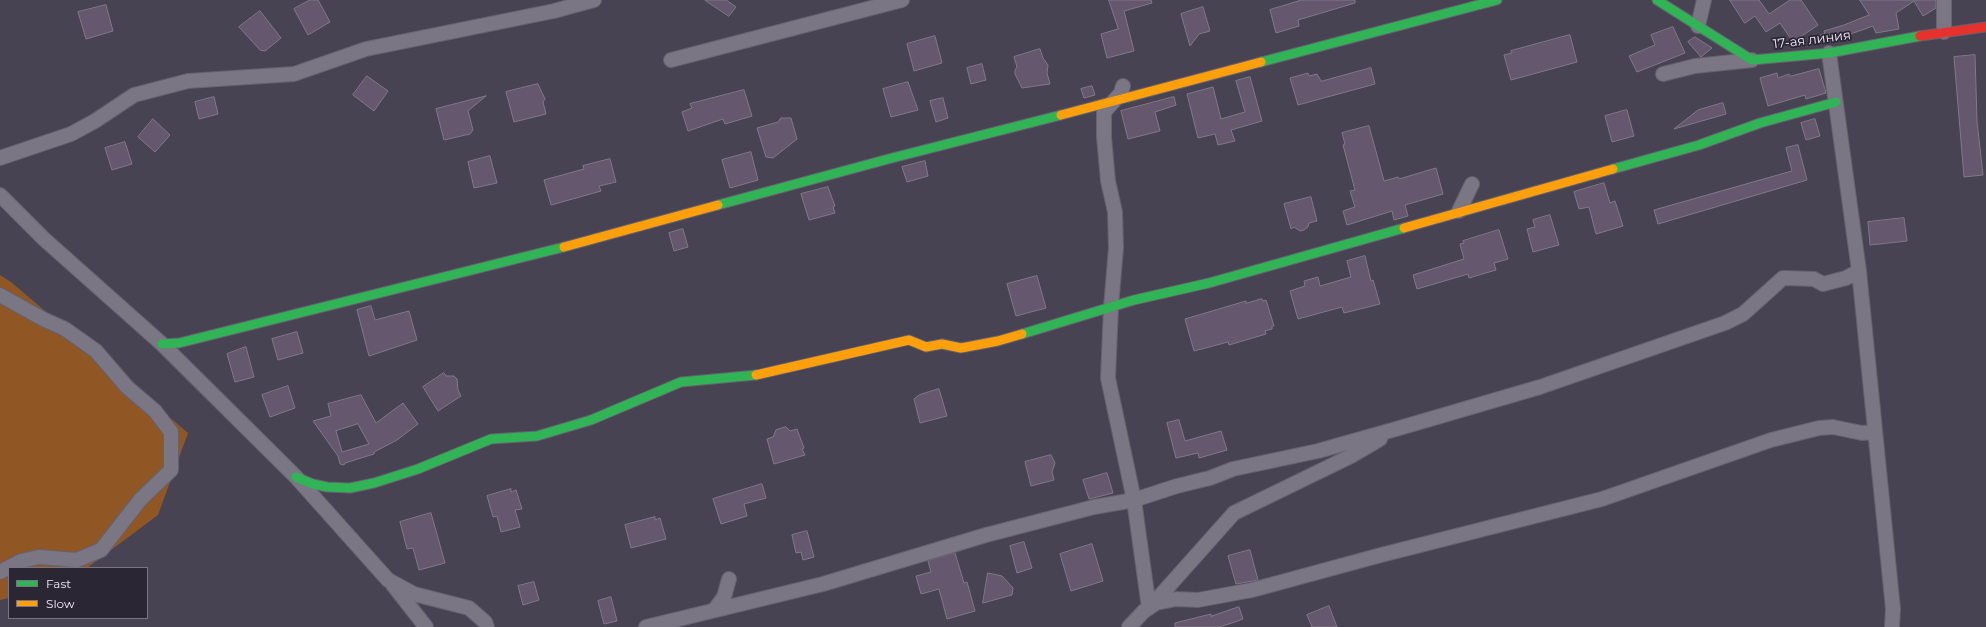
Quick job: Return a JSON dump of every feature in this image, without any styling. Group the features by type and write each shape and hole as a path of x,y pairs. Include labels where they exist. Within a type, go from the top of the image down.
{"street":[{"path":"0,158 71,134 95,121 134,95 188,81 294,74 366,49 554,11 594,0"},
{"path":"671,60 902,0"},
{"path":"162,344 184,342 607,236 892,158 1112,102 1497,0"},
{"path":"1657,0 1752,60"},
{"path":"1698,26 1704,0"},
{"path":"1944,0 1944,32"},
{"name":"17-ая линия","path":"1752,60 1828,53 1944,32 1986,27"},
{"path":"1828,53 1859,271 1893,609 1892,627"},
{"path":"1663,74 1695,66 1752,60"},
{"path":"1123,86 1121,93 1104,112 1108,181 1115,212 1116,248 1111,307 1108,378 1134,500 1149,608"},
{"path":"296,477 313,484 327,487 350,488 374,483 418,469 491,439 536,436 591,420 681,382 760,375 909,340 926,347 942,344 961,348 998,341 1134,300 1209,283 1459,211 1699,145 1760,123 1836,102"},
{"path":"1459,211 1472,184"},
{"path":"0,196 44,239 162,344 296,477 388,580 426,627"},
{"path":"646,627 715,609 823,584 986,535 1094,507 1134,500 1177,486 1210,478 1232,469 1318,451 1540,387 1725,323 1743,314 1783,278 1814,279 1823,284 1846,278 1859,271"},
{"path":"0,295 43,319 65,329 96,351 127,387 155,411 171,432 171,470 140,500 101,550 77,560 39,557 21,561 10,567"},
{"path":"1149,608 1156,603 1176,599 1198,600 1252,590 1602,499 1770,440 1819,428 1833,427 1862,433 1875,432"},
{"path":"1129,627 1149,608 1234,513 1351,456 1396,429"},
{"path":"715,609 724,597 729,579"},
{"path":"388,580 414,594 469,608 485,622 487,627"}],"shaded area":[{"path":"0,275 11,282 188,433 158,515 88,567 8,567 8,598 0,600"}],"building":[{"path":"310,0 318,0 330,22 308,35 294,9"},
{"path":"705,0 726,0 736,7 729,16"},
{"path":"1109,0 1151,0 1152,3 1124,11 1134,51 1107,58 1101,34 1118,29"},
{"path":"1302,0 1355,0 1355,3 1298,20 1299,26 1276,33 1270,10"},
{"path":"1730,0 1759,0 1769,14 1790,0 1801,0 1818,25 1793,42 1780,23 1766,32 1755,16 1745,23"},
{"path":"1860,0 1936,0 1936,8 1923,16 1914,1 1896,13 1899,29 1876,33 1873,26 1831,41 1818,43 1816,37 1825,33 1824,31 1869,15"},
{"path":"106,5 113,31 86,39 78,12"},
{"path":"1203,7 1210,31 1199,34 1190,46 1181,14"},
{"path":"260,11 281,38 265,51 260,50 239,27"},
{"path":"1673,27 1685,53 1637,72 1629,56 1655,45 1651,35"},
{"path":"1570,35 1577,62 1511,80 1504,55 1512,53 1511,51"},
{"path":"935,36 942,63 914,71 907,44"},
{"path":"1695,37 1712,48 1701,57 1688,42"},
{"path":"1040,49 1043,58 1048,65 1047,73 1050,84 1022,88 1015,74 1017,67 1014,57"},
{"path":"1975,55 1977,121 1983,175 1964,177 1954,57"},
{"path":"982,64 986,80 971,84 967,68"},
{"path":"1371,68 1375,84 1298,105 1290,78 1308,73 1309,76 1317,74 1321,81"},
{"path":"1819,69 1826,93 1806,99 1805,95 1768,106 1760,78 1777,73 1778,78 1789,74 1790,76"},
{"path":"367,76 388,91 374,111 353,95"},
{"path":"1250,77 1262,121 1231,130 1235,141 1218,145 1215,134 1198,138 1187,94 1213,87 1221,119 1245,112 1236,81"},
{"path":"908,82 918,110 891,117 883,89"},
{"path":"538,84 545,99 543,102 546,114 514,122 506,92"},
{"path":"1092,86 1095,95 1084,98 1081,89"},
{"path":"744,90 752,116 725,124 723,119 688,131 682,112 692,108 690,104"},
{"path":"486,96 468,111 473,130 470,134 444,140 436,109"},
{"path":"214,97 218,114 199,119 195,102"},
{"path":"1174,97 1176,105 1155,112 1160,131 1128,139 1121,111"},
{"path":"943,98 948,118 936,122 930,101"},
{"path":"1723,103 1726,114 1674,129 1698,110"},
{"path":"1627,110 1634,136 1612,142 1605,116"},
{"path":"781,118 791,118 797,139 773,158 766,157 757,128 778,122"},
{"path":"153,119 170,135 155,152 138,137"},
{"path":"1815,119 1820,136 1806,140 1801,123"},
{"path":"1369,126 1384,181 1398,177 1399,179 1436,168 1443,194 1405,205 1408,216 1394,220 1392,211 1347,225 1343,211 1355,207 1350,191 1355,190 1343,145 1345,144 1342,133"},
{"path":"125,142 132,164 112,170 105,148"},
{"path":"1798,145 1807,180 1658,224 1654,210 1792,171 1786,148"},
{"path":"751,152 758,180 730,188 722,160"},
{"path":"490,156 497,183 474,188 468,162"},
{"path":"610,159 616,182 599,186 601,191 551,205 544,180 584,169 583,166"},
{"path":"925,161 928,176 907,182 902,167"},
{"path":"1604,183 1610,203 1615,201 1623,226 1596,234 1589,207 1579,209 1574,192"},
{"path":"828,187 835,206 833,207 835,213 809,220 801,194"},
{"path":"1311,197 1317,221 1309,223 1308,227 1304,230 1300,231 1294,227 1291,229 1284,204"},
{"path":"1550,215 1559,245 1533,252 1527,229 1535,227 1533,220"},
{"path":"1904,218 1907,241 1870,245 1868,222"},
{"path":"683,229 688,247 674,251 669,233"},
{"path":"1499,230 1508,259 1494,263 1496,270 1469,278 1468,274 1417,289 1413,275 1464,259 1460,244 1464,243 1463,241"},
{"path":"1365,256 1371,281 1373,280 1380,304 1344,313 1342,307 1298,319 1290,291 1305,286 1304,281 1318,277 1320,286 1351,277 1347,261"},
{"path":"1037,276 1046,308 1016,316 1007,284"},
{"path":"1262,299 1263,301 1266,300 1274,326 1272,326 1272,329 1265,331 1266,334 1229,345 1228,342 1194,351 1185,319 1246,301 1246,303"},
{"path":"371,306 375,320 409,311 417,340 369,356 357,310"},
{"path":"297,332 303,353 278,360 272,339"},
{"path":"246,347 254,377 235,382 227,354"},
{"path":"444,373 446,376 454,376 457,379 458,390 461,396 438,411 423,387"},
{"path":"288,386 295,408 270,417 262,395"},
{"path":"939,389 947,416 920,423 914,399 919,395"},
{"path":"361,395 376,423 403,403 418,424 397,440 374,452 374,454 345,463 344,465 340,464 338,456 313,421 331,416 328,404","holes":["358,424 369,444 342,452 336,431"]},
{"path":"1179,420 1185,441 1221,431 1227,450 1199,458 1198,453 1176,458 1167,423"},
{"path":"786,427 790,431 797,429 805,455 774,464 767,439 773,437 776,430"},
{"path":"1051,455 1055,463 1052,472 1054,480 1031,486 1025,462"},
{"path":"1107,473 1113,493 1089,499 1083,480"},
{"path":"762,484 766,498 744,504 747,516 721,524 713,499"},
{"path":"511,489 511,492 516,490 522,509 515,510 520,527 501,532 497,516 493,517 487,496"},
{"path":"431,513 445,563 419,570 413,548 407,549 400,522"},
{"path":"655,517 655,520 660,518 666,539 631,548 625,525"},
{"path":"807,531 814,557 803,560 801,552 796,553 792,535"},
{"path":"1024,542 1032,568 1017,573 1010,546"},
{"path":"1092,544 1103,581 1071,591 1060,554"},
{"path":"1250,550 1258,580 1236,584 1228,556"},
{"path":"955,553 964,583 967,582 975,611 947,619 939,589 921,594 916,576 931,572 928,561"},
{"path":"988,573 1002,576 1013,588 1012,595 983,603"},
{"path":"534,582 539,600 523,605 518,586"},
{"path":"611,597 617,621 604,624 598,601"},
{"path":"1329,606 1337,627 1312,627 1307,615"},
{"path":"1239,607 1243,619 1219,627 1175,627 1175,623 1211,614 1211,616"}],"traffic: fast":[{"path":"1261,62 1497,0"},
{"path":"1657,0 1752,60 1829,53 1920,36"},
{"path":"1613,169 1699,145 1760,123 1836,102"},
{"path":"718,205 892,158 1061,115"},
{"path":"1022,334 1134,300 1209,283 1404,228"},
{"path":"162,344 179,343 564,247"},
{"path":"296,477 313,484 327,487 350,488 374,483 418,469 491,439 537,436 591,420 681,382 756,375"}],"traffic: slow":[{"path":"1061,115 1261,62"},
{"path":"1404,228 1613,169"},
{"path":"564,247 718,205"},
{"path":"756,375 909,340 926,347 942,344 961,348 998,341 1022,334"}],"traffic: jam":[{"path":"1920,36 1986,27"}]}
